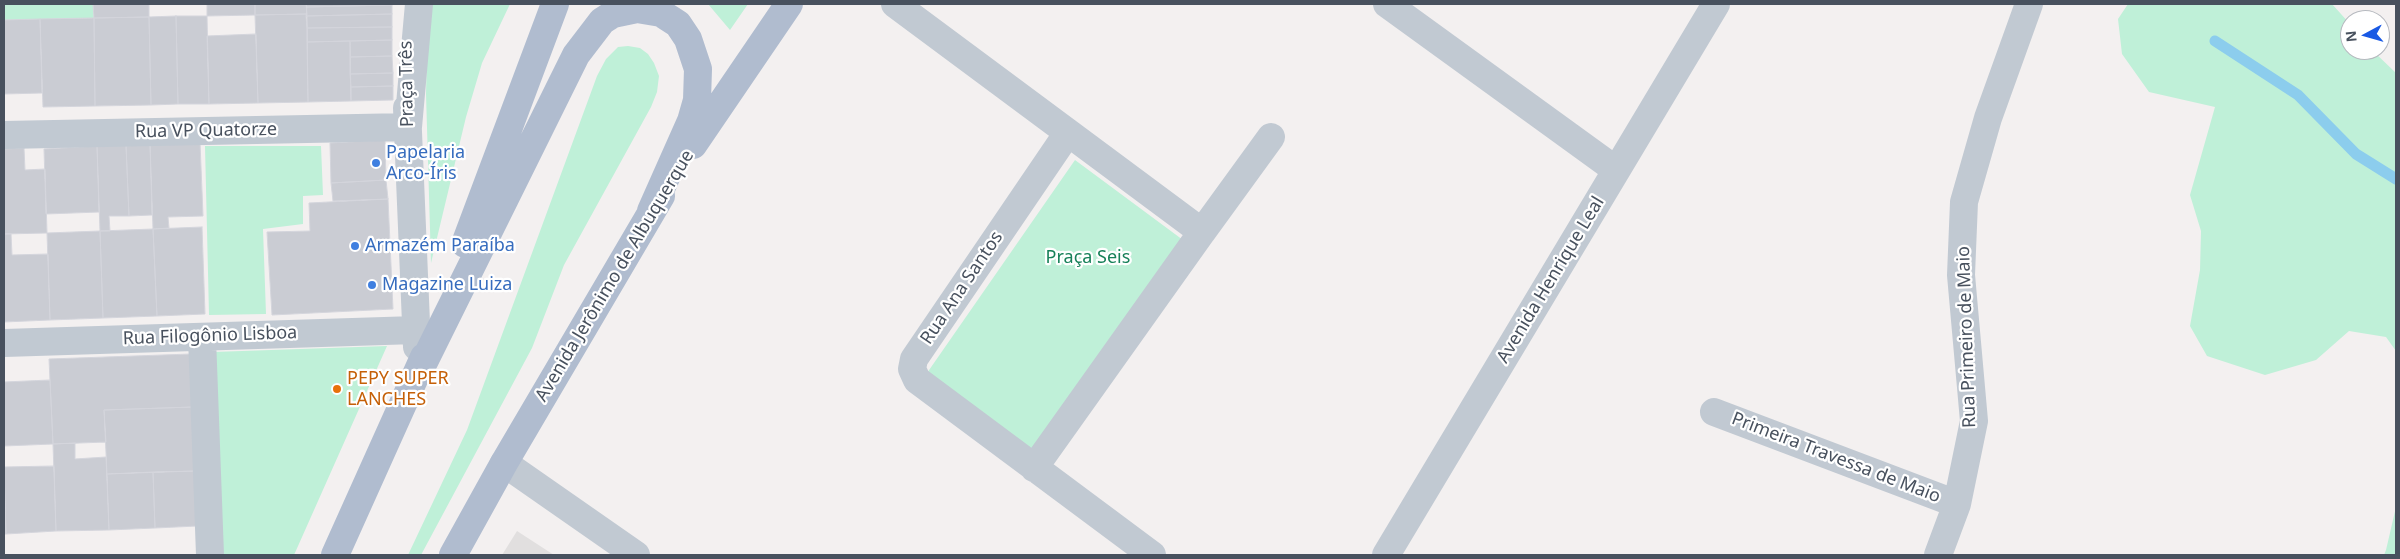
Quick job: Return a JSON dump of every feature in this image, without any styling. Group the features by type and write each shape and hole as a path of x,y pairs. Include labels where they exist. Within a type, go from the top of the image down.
{"main road":[{"path":"418,374 555,4"},
{"name":"Avenida Jerônimo de Albuquerque","path":"453,555 504,463 652,211 726,94 789,4"},
{"path":"335,555 418,374 576,55 602,21 613,14 637,9 661,13 678,24 688,39 695,55 698,69 697,100 691,122 652,211"}],"street":[{"name":"Praça Três","path":"405,4 418,374"},
{"path":"408,127 419,4"},
{"path":"895,4 1067,134 1202,232"},
{"path":"1387,4 1616,170"},
{"name":"Avenida Henrique Leal","path":"1391,554 1616,170 1716,4"},
{"name":"Rua Primeiro de Maio","path":"1938,555 1957,504 1974,421 1960,275 1964,202 1988,118 2029,4"},
{"name":"Rua VP Quatorze","path":"4,135 408,127"},
{"name":"Rua Ana Santos","path":"1067,134 914,359 912,369 917,380 1152,555"},
{"path":"1034,468 1271,137"},
{"name":"Rua Filogônio Lisboa","path":"4,343 416,330"},
{"path":"202,336 210,555"},
{"name":"Primeira Travessa de Maio","path":"1714,412 1957,504"},
{"path":"504,463 636,555"}],"shaded area":[{"path":"517,531 554,555 502,555"}],"green space":[{"path":"4,4 93,4 94,18 4,20"},
{"path":"431,4 510,4 482,63 466,117 431,263 426,94"},
{"path":"708,4 748,4 730,30"},
{"path":"2128,4 2332,4 2340,13 2340,60 2382,60 2396,73 2396,351 2386,337 2349,331 2316,360 2265,375 2207,356 2190,326 2200,270 2201,231 2190,195 2215,107 2149,92 2122,54 2118,19"},
{"path":"618,47 640,48 648,54 659,76 657,92 651,107 564,265 532,348 421,555 408,555 467,430 597,76 606,59"},
{"path":"205,146 321,146 323,195 303,196 303,224 263,229 266,314 209,315"},
{"name":"Praça Seis","path":"1075,160 1183,240 1025,458 927,373"},
{"path":"387,346 294,555 220,555 213,352"},
{"path":"2396,507 2396,555 2384,555 2386,550"}],"building":[{"path":"93,4 149,4 149,17 94,18"},
{"path":"207,4 255,4 255,15 207,16"},
{"path":"255,4 306,4 307,14 255,15"},
{"path":"306,4 392,4 392,5 307,7"},
{"path":"392,5 392,14 306,16 307,7"},
{"path":"307,14 308,102 258,103 255,15"},
{"path":"392,14 392,27 307,28 306,16"},
{"path":"176,16 207,16 209,104 178,104"},
{"path":"176,16 178,104 151,105 149,17"},
{"path":"149,17 151,105 95,106 94,18"},
{"path":"94,18 95,106 43,107 40,19"},
{"path":"40,19 42,93 4,94 4,20"},
{"path":"392,27 392,40 307,42 307,28"},
{"path":"256,34 258,103 209,104 207,36"},
{"path":"392,40 392,56 350,57 350,41"},
{"path":"350,41 351,101 308,102 307,42"},
{"path":"392,56 393,73 350,74 350,57"},
{"path":"393,73 393,86 351,87 350,74"},
{"path":"393,86 393,100 351,101 351,87"},
{"path":"385,140 386,180 331,183 330,143"},
{"path":"200,142 203,216 168,217 169,228 153,229 150,144"},
{"path":"150,144 152,215 129,216 126,145"},
{"path":"126,145 129,216 109,216 110,231 100,231 97,146"},
{"path":"97,146 99,212 46,214 44,149"},
{"path":"24,148 25,170 45,169 47,233 4,234 4,149"},
{"path":"386,180 388,199 333,201 331,183"},
{"path":"388,199 393,309 272,315 267,232 310,231 309,203"},
{"path":"202,227 205,314 157,316 153,229"},
{"path":"153,229 157,316 103,318 100,231"},
{"path":"100,231 103,318 50,320 47,233"},
{"path":"4,234 11,234 12,255 48,254 50,320 4,322"},
{"path":"191,354 193,407 104,410 106,442 53,444 49,359"},
{"path":"50,380 53,444 4,446 4,382"},
{"path":"193,407 195,471 107,474 104,410"},
{"path":"75,443 75,459 106,457 109,530 56,531 53,444"},
{"path":"54,466 56,531 6,534 4,467"},
{"path":"195,471 197,526 155,528 153,472"},
{"path":"153,472 155,528 109,530 107,474"},
{"path":"4,474 6,534 4,534"}],"waterway":[{"path":"2215,41 2298,95 2356,154 2396,179"}],"place":[{"name":"Papelaria Arco-Íris","path":"376,163"},
{"name":"Armazém Paraíba","path":"355,246"},
{"name":"Magazine Luiza","path":"372,285"},
{"name":"PEPY SUPER LANCHES","path":"337,389"}]}
